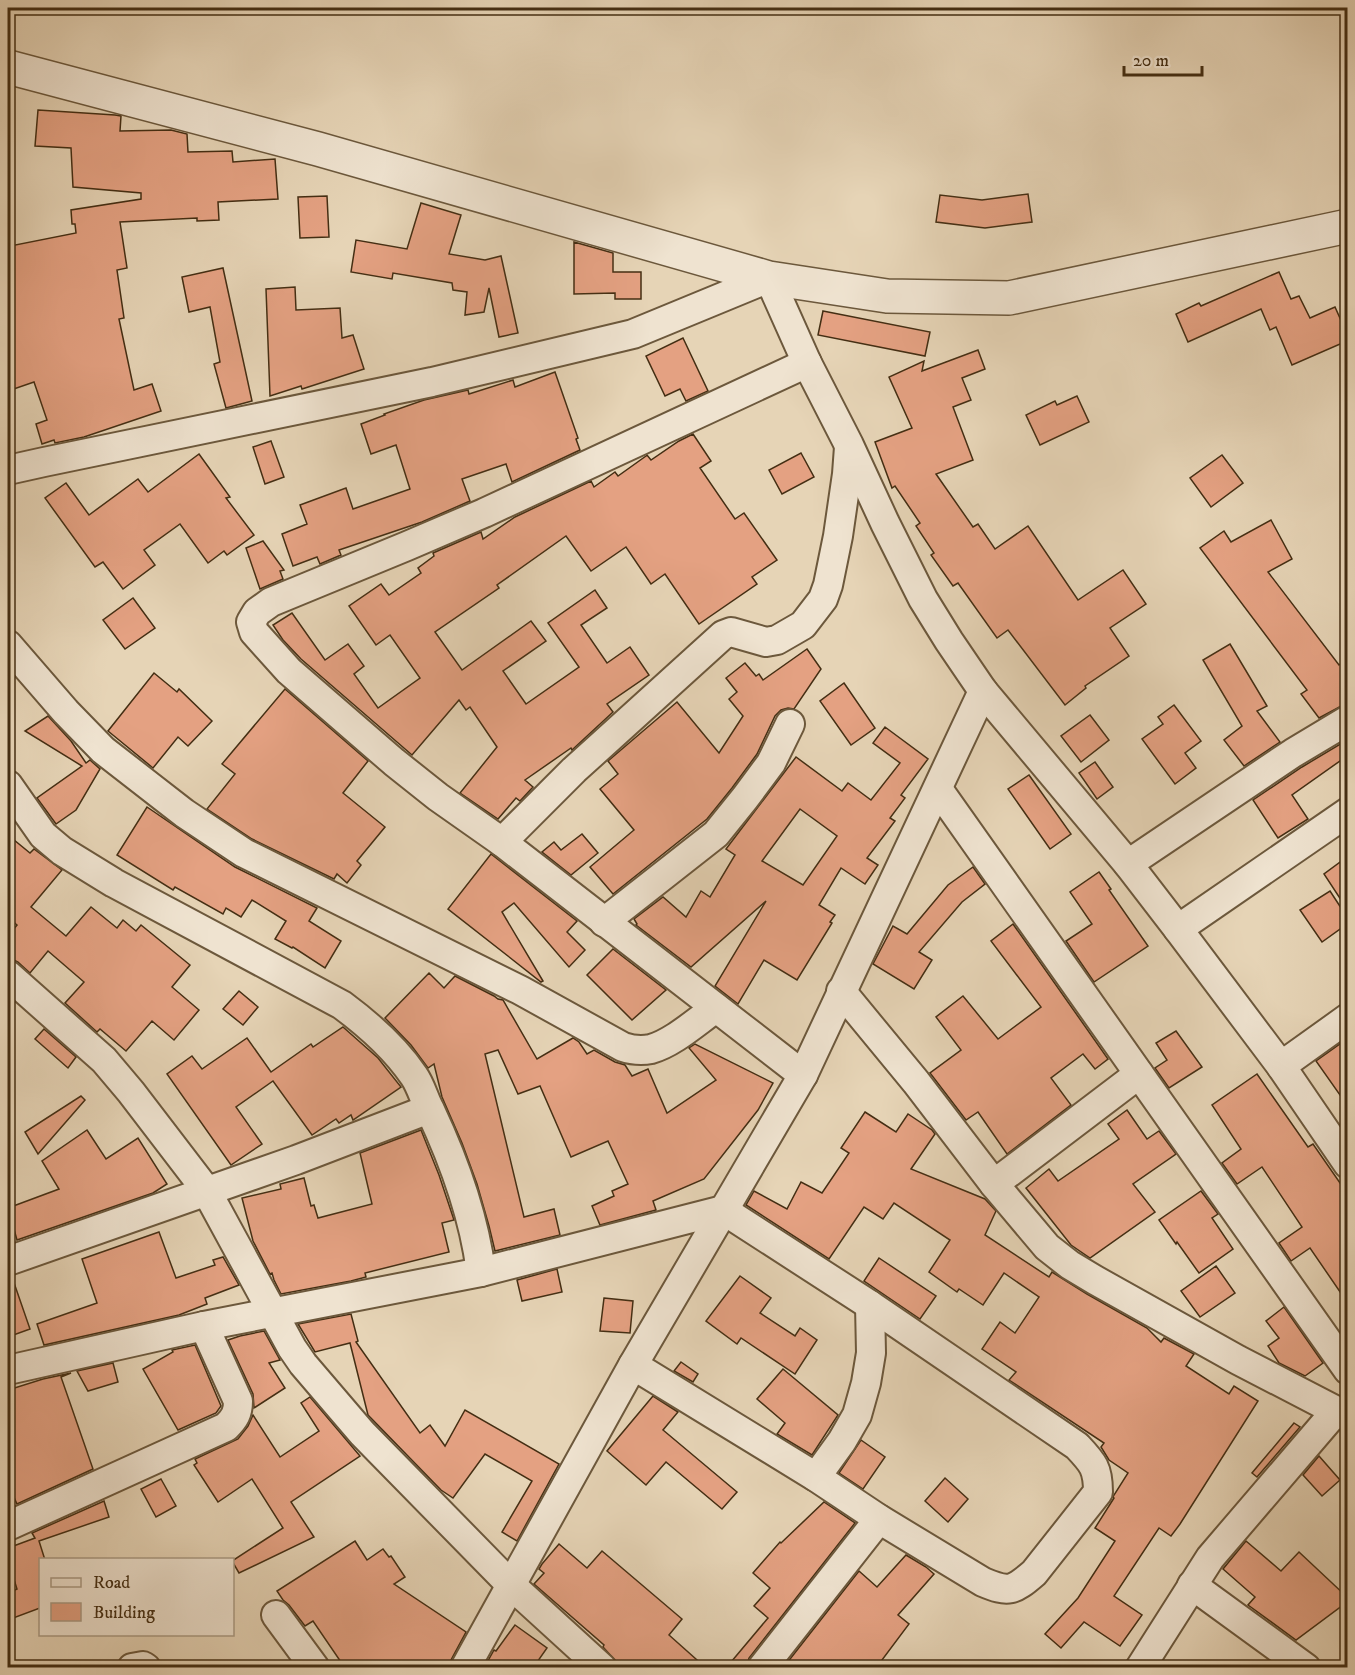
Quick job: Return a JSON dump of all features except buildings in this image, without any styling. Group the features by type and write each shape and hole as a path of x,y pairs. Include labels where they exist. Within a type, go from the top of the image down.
{"street":[{"path":"8,67 318,149 769,278 887,296 1009,298 1347,226"},
{"path":"769,278 807,363 923,599 983,691 1128,864 1281,1066 1347,1164"},
{"path":"8,470 432,382 633,333 769,278"},
{"path":"803,1075 502,842 438,797 394,762 289,671 254,632 251,622 257,612 271,602 484,513 807,363"},
{"path":"502,842 574,770 723,635 731,632 766,642 777,640 803,625 823,599 828,585 842,509 849,445"},
{"path":"8,645 103,750 184,813 244,853 314,889 520,990 623,1047 635,1050 652,1049 668,1041 716,1008"},
{"path":"465,1668 633,1365 803,1075 983,691"},
{"path":"1128,864 1293,753 1347,720"},
{"path":"604,922 716,834 771,763 790,724"},
{"path":"8,785 43,835 62,851 114,883 342,1005 366,1022 416,1079 462,1188 478,1249 481,1272"},
{"path":"938,789 1347,1370"},
{"path":"1178,929 1347,812"},
{"path":"8,975 104,1060 130,1092 206,1191 292,1348 362,1433 510,1584 602,1668"},
{"path":"841,991 1047,1247 1070,1265 1238,1360 1341,1414 1224,1540 1191,1585 1140,1668"},
{"path":"1281,1066 1347,1018"},
{"path":"994,1184 1139,1074"},
{"path":"8,1261 296,1160 429,1109"},
{"path":"8,1371 204,1326 481,1272 723,1210 870,1305 1077,1446 1092,1462 1098,1476 1098,1492 1034,1574 1010,1590 998,1589 879,1519 816,1477 633,1365"},
{"path":"816,1477 842,1441 857,1415 871,1353 870,1305"},
{"path":"8,1526 226,1427 234,1419 238,1411 238,1401 204,1326"},
{"path":"762,1668 879,1519"},
{"path":"1191,1585 1306,1668"},
{"path":"276,1615 315,1668"},
{"path":"132,1668 143,1666 146,1668"}]}
